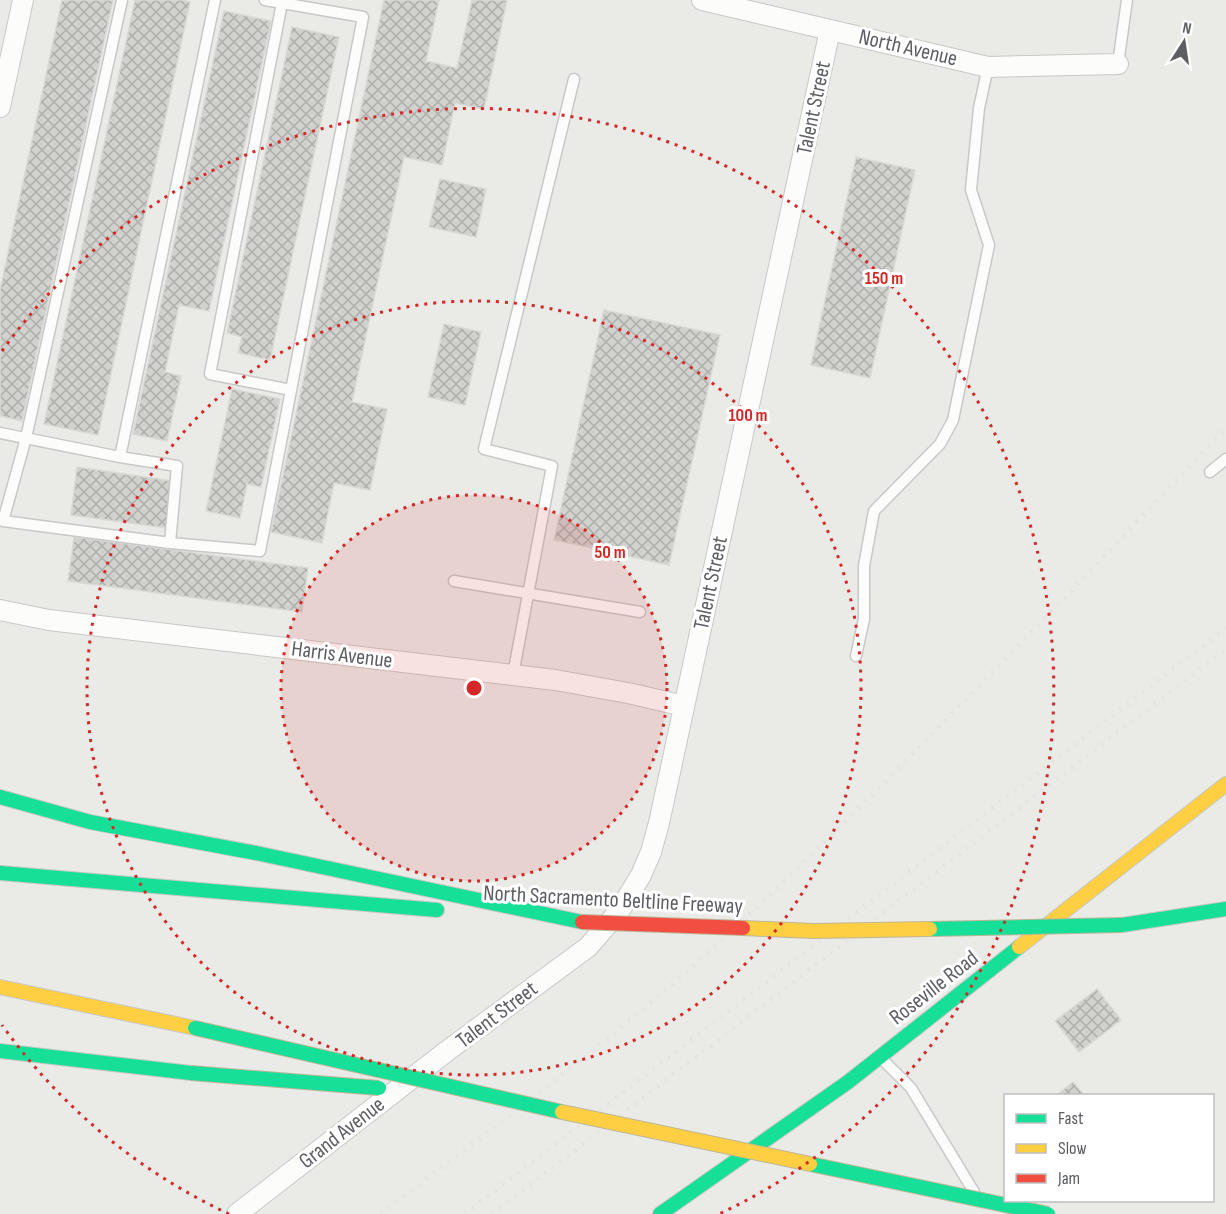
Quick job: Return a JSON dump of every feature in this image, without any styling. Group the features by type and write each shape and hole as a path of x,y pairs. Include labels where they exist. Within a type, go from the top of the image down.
{"main road":[{"name":"Roseville Road","path":"660,1214 848,1082 1226,784"},
{"path":"0,797 90,822 582,922"},
{"name":"North Sacramento Beltline Freeway","path":"0,873 452,911"},
{"path":"1122,925 1226,909"},
{"name":"North Sacramento Beltline Freeway","path":"476,913 582,922 814,931 1226,921"},
{"path":"0,987 195,1028 489,1096 1048,1214"},
{"path":"0,1051 191,1073 489,1096"}],"street":[{"path":"0,107 23,0"},
{"name":"North Avenue","path":"702,0 988,67 1118,64"},
{"name":"Talent Street","path":"447,1051 588,946 620,910 641,875 651,852 830,30"},
{"name":"Harris Avenue","path":"0,610 49,620 555,680 684,706"},
{"name":"Grand Avenue","path":"237,1214 447,1051"}],"lane":[{"path":"122,0 26,438 3,521 170,543 260,552 363,17 265,0"},
{"path":"120,457 215,0"},
{"path":"1118,64 1127,0"},
{"path":"282,3 210,374 291,390"},
{"path":"856,656 864,619 864,566 874,512 940,444 952,420 989,245 971,190 978,108 988,67"},
{"path":"513,675 552,466 484,449 574,78"},
{"path":"0,433 177,466 170,543"},
{"path":"1210,472 1226,459"},
{"path":"454,581 640,612"},
{"path":"880,1057 911,1088 987,1214"}],"building":[{"path":"62,0 113,0 22,421 0,416 0,290"},
{"path":"135,0 190,2 98,435 44,424"},
{"path":"384,0 439,0 426,61 457,68 472,0 507,0 484,109 455,103 442,165 404,157 352,402 387,409 370,490 334,483 322,543 271,532"},
{"path":"224,11 271,21 209,311 179,305 165,372 181,376 167,441 133,434"},
{"path":"292,27 339,37 270,360 238,353 242,337 227,333"},
{"path":"856,157 915,170 870,378 811,365"},
{"path":"440,179 486,189 476,237 429,227"},
{"path":"604,310 720,335 669,565 554,540"},
{"path":"444,324 481,332 465,405 428,397"},
{"path":"232,389 280,399 261,487 247,484 240,518 206,511"},
{"path":"77,467 172,481 166,528 71,515"},
{"path":"74,537 308,568 302,612 68,581"},
{"path":"1097,989 1121,1020 1079,1052 1055,1021"},
{"path":"1073,1082 1083,1094 1058,1094"}],"railway":[{"path":"381,1214 598,1046 668,988 744,919 913,754 1226,428"},
{"path":"465,1214 1226,628"},
{"path":"492,1214 1226,649"}],"traffic: fast":[{"path":"0,797 90,822 256,853 582,922"},
{"path":"0,873 437,910"},
{"path":"1122,925 1226,909"},
{"path":"930,929 1122,925"},
{"path":"660,1214 848,1082 1019,947"},
{"path":"195,1028 562,1112"},
{"path":"0,1051 191,1073"},
{"path":"191,1073 379,1088"},
{"path":"810,1164 1048,1214"}],"traffic: slow":[{"path":"1019,947 1226,784"},
{"path":"743,928 814,931 930,929"},
{"path":"0,987 195,1028"},
{"path":"562,1112 810,1164"}],"traffic: jam":[{"path":"582,922 743,928"}]}
